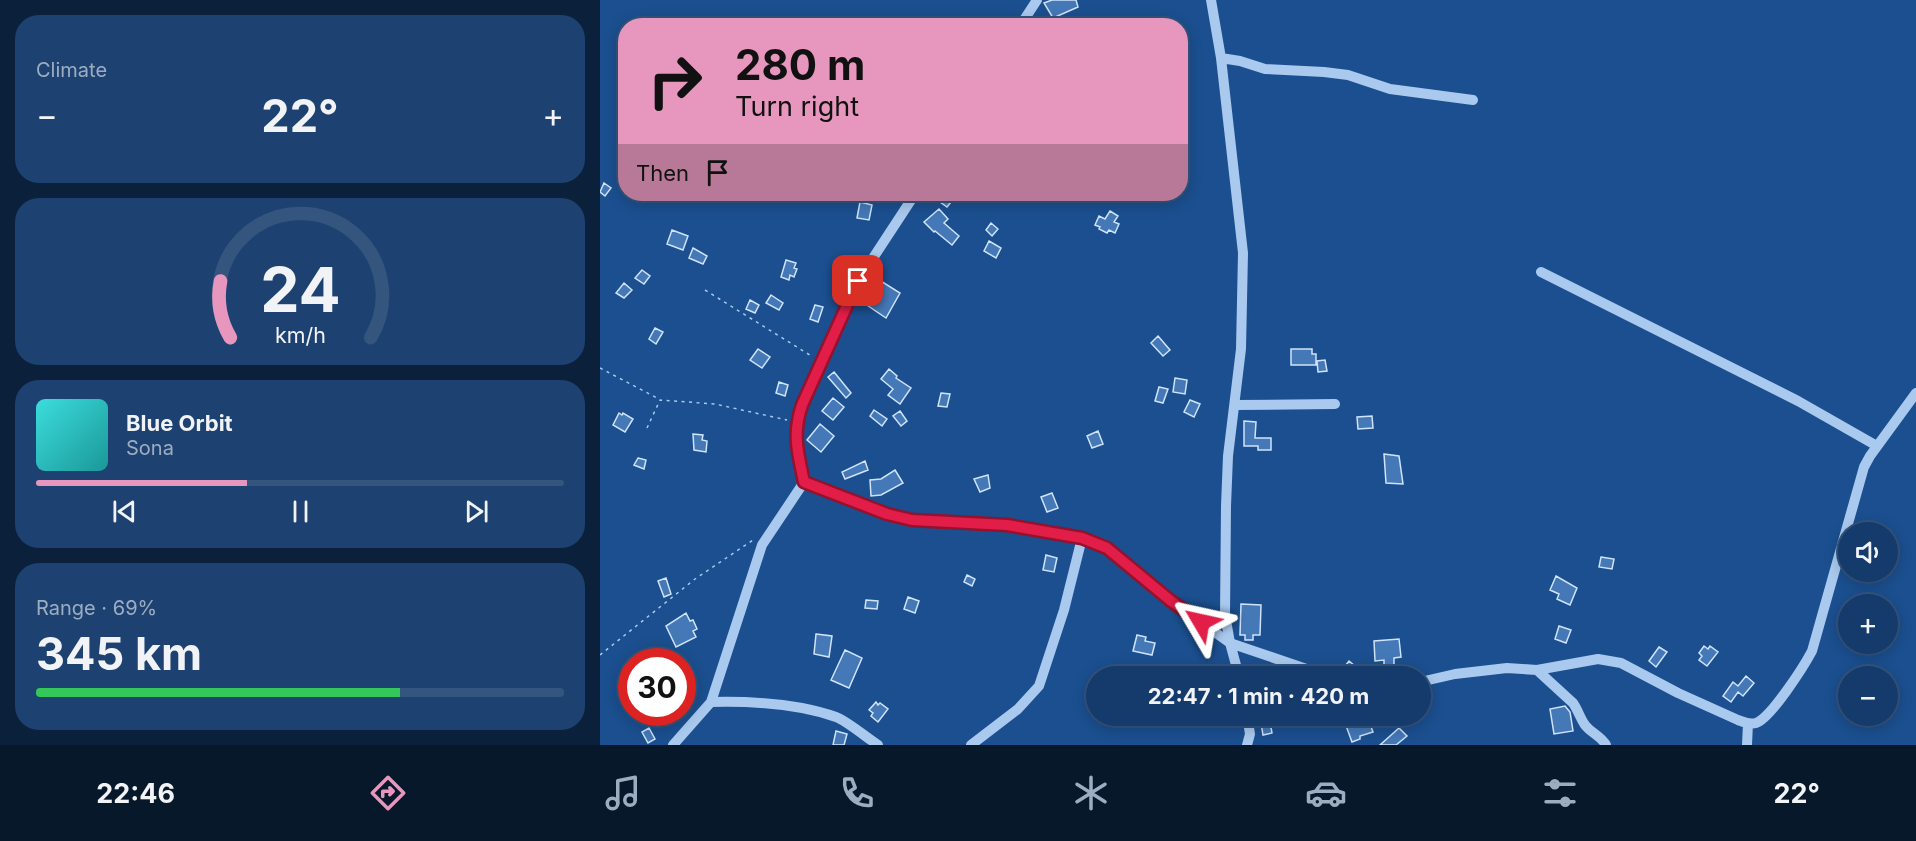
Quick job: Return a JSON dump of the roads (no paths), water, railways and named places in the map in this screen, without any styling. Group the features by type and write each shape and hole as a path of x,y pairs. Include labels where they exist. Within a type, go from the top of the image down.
{"street":[{"path":"1025,18 1037,0"},
{"path":"1211,0 1221,58 1243,253 1241,349 1228,456 1226,506 1225,615 1236,666"},
{"path":"1221,58 1265,69 1348,75 1390,89 1473,100"},
{"path":"673,745 711,702 762,545 804,482 796,440 796,423 802,405 858,281 910,201"},
{"path":"1541,272 1798,401 1877,446"},
{"path":"1431,679 1455,674 1507,668 1537,670 1598,659 1621,663 1677,693 1748,723 1757,723 1766,716 1800,673 1812,651 1822,623 1864,467 1916,393"},
{"path":"1235,405 1335,404"},
{"path":"804,482 887,514 912,520 1007,525 1082,538 1107,548 1171,601 1230,643 1298,666"},
{"path":"971,745 1018,709 1039,686 1064,610 1082,538"},
{"path":"1537,670 1573,703 1585,724 1603,739 1606,745"},
{"path":"711,702 745,701 792,706 838,717 878,745"},
{"path":"1747,745 1748,723"},
{"path":"1247,745 1250,734 1249,726"}]}
